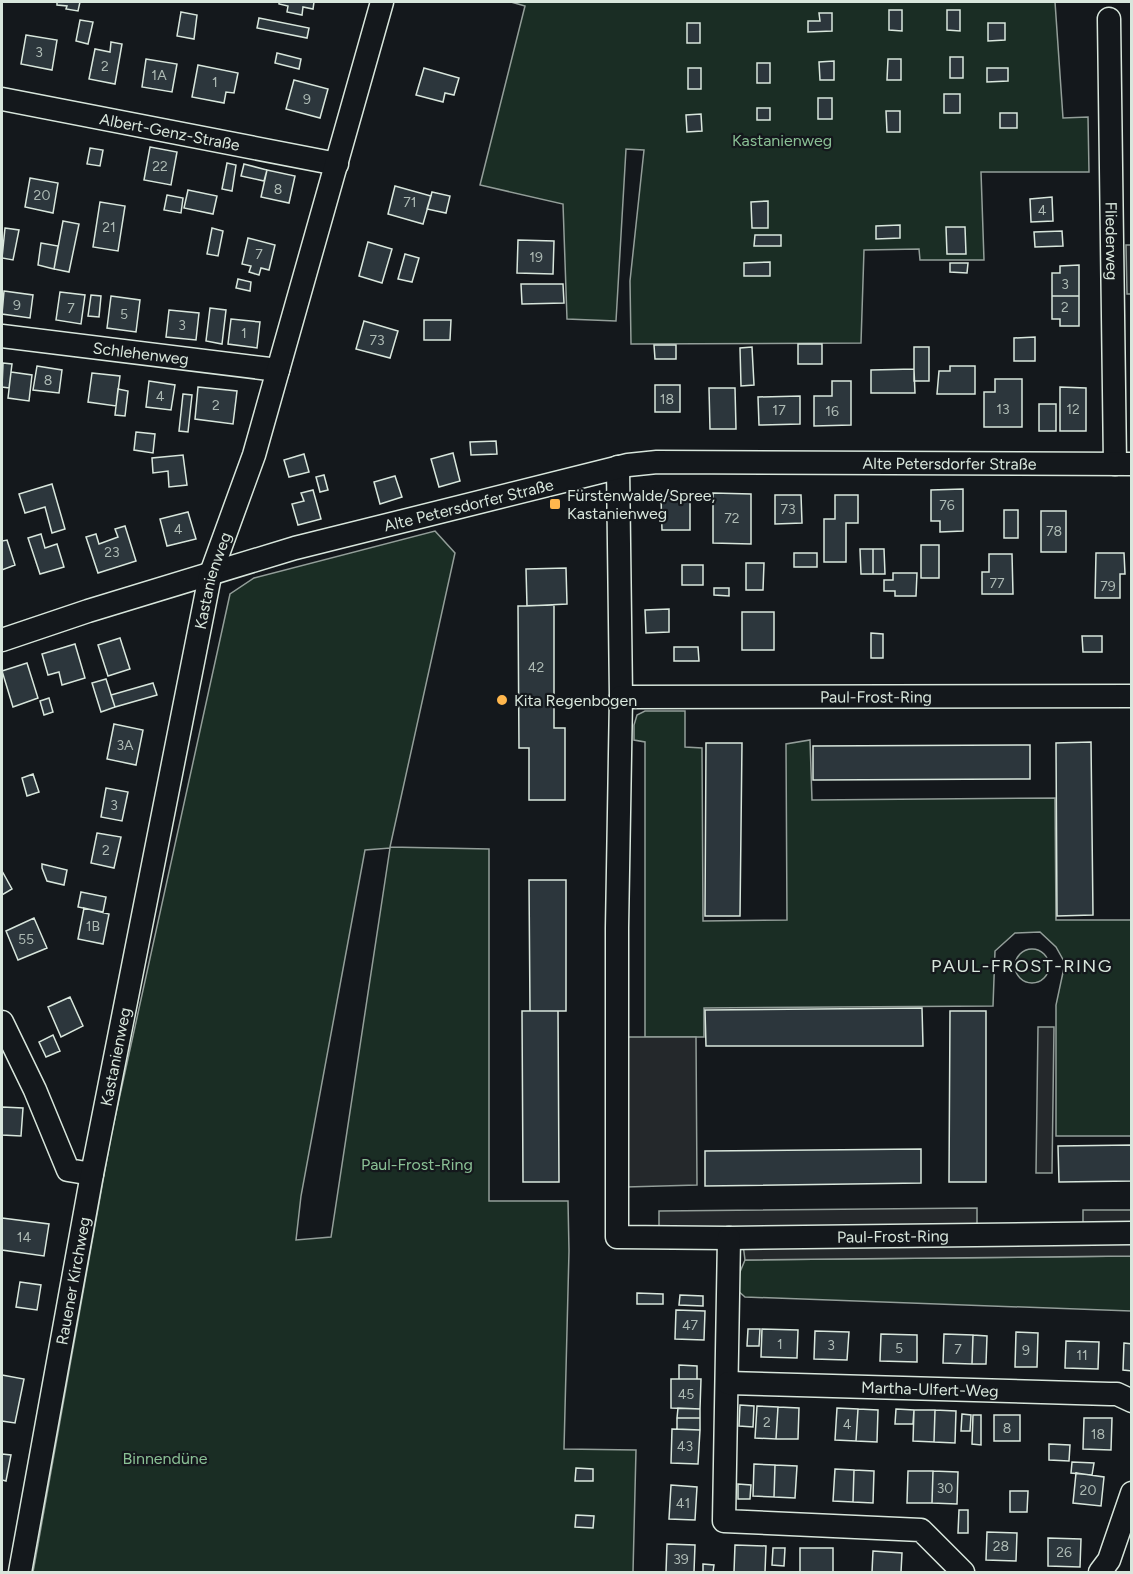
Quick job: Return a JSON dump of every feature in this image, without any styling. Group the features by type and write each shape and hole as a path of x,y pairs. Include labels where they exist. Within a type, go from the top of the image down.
{"street":[{"name":"Kastanienweg","path":"92,1174 210,576 254,455 382,2"},
{"name":"Fliederweg","path":"1109,18 1122,233 1123,464"},
{"name":"Albert-Genz-Straße","path":"2,99 337,164"},
{"name":"Schlehenweg","path":"2,336 278,370"},
{"name":"Alte Petersdorfer Straße","path":"2,640 88,611 210,576 295,548 618,467 657,462 1123,464"},
{"name":"Paul-Frost-Ring","path":"618,467 621,697 617,928 617,1237 729,1238 1131,1233"},
{"name":"Paul-Frost-Ring","path":"621,697 1131,696"},
{"path":"2,1022 35,1090 68,1170 92,1174"},
{"name":"Rauener Kirchweg","path":"20,1572 92,1174"},
{"path":"729,1238 724,1521 921,1530 963,1572"},
{"name":"Martha-Ulfert-Weg","path":"728,1383 1117,1394 1131,1401"},
{"path":"1100,1572 1109,1560 1131,1493"}],"green space":[{"name":"Kastanienweg","path":"511,2 1055,2 1063,118 1088,117 1089,172 981,172 984,260 920,260 919,249 864,250 861,343 631,344 630,281 644,150 626,149 616,321 567,319 563,204 480,185 525,6"},
{"name":"Binnendüne","path":"435,531 455,553 390,847 489,849 489,1201 568,1201 569,1251 564,1449 636,1450 633,1572 33,1572 111,1136 230,594 254,578","holes":["390,848 331,1237 296,1240 301,1196 365,850"]},
{"path":"645,711 685,711 685,747 702,748 703,921 787,920 786,744 810,740 812,800 1055,798 1056,920 1131,920 1131,1136 1056,1136 1056,1005 1065,963 1056,947 1040,932 1015,933 995,951 993,1006 704,1008 704,1037 645,1037 645,742 634,740 634,725 637,715"},
{"path":"1032,949 1044,954 1049,966 1044,978 1032,983 1020,978 1015,966 1020,954"},
{"path":"1131,1256 1131,1311 745,1297 737,1290 737,1279 745,1260"}],"shaded area":[{"path":"1126,245 1131,245 1131,294 1127,294"},
{"path":"1038,1027 1054,1027 1052,1173 1036,1173"},
{"path":"626,1037 696,1037 697,1185 626,1187"},
{"path":"977,1208 977,1241 1083,1240 1083,1210 1131,1210 1131,1256 745,1260 741,1228 659,1228 659,1211"}],"building":[{"path":"57,2 80,2 78,11 66,9 67,6 57,5"},
{"path":"279,2 314,2 313,9 303,7 302,15 287,12 288,6 279,4"},
{"path":"889,10 902,10 902,31 889,30"},
{"path":"947,10 960,10 960,31 947,30"},
{"path":"181,12 197,15 194,39 177,36"},
{"path":"819,13 832,13 832,31 808,32 808,21 820,21"},
{"path":"259,18 309,28 307,38 257,28"},
{"path":"80,20 93,22 88,44 76,41"},
{"path":"687,23 700,23 700,43 687,43"},
{"path":"988,23 1005,23 1005,40 988,41"},
{"path":"26,35 57,40 52,70 21,64"},
{"path":"111,42 122,44 115,84 89,79 95,49 110,52"},
{"path":"277,53 301,59 299,69 275,63"},
{"path":"950,57 963,57 963,78 950,78"},
{"path":"146,59 177,64 172,92 142,87"},
{"path":"888,59 901,59 901,80 887,80"},
{"path":"834,61 834,80 820,80 819,62"},
{"path":"757,63 770,63 770,83 757,83"},
{"path":"198,65 238,73 234,93 226,92 224,103 192,97"},
{"path":"424,68 459,78 454,95 445,93 443,102 416,95"},
{"path":"688,68 701,68 701,89 688,89"},
{"path":"987,68 1008,68 1008,81 987,82"},
{"path":"294,80 328,89 320,118 286,109"},
{"path":"944,94 960,94 960,113 944,113"},
{"path":"818,98 832,98 832,119 818,119"},
{"path":"757,108 770,108 770,120 757,120"},
{"path":"886,111 900,111 900,132 887,132"},
{"path":"1000,113 1017,113 1017,128 1000,128"},
{"path":"701,114 702,131 687,132 686,115"},
{"path":"150,147 177,152 171,185 144,180"},
{"path":"90,148 103,150 100,166 87,164"},
{"path":"227,163 236,165 232,191 222,189"},
{"path":"244,164 267,170 264,181 241,176"},
{"path":"267,170 295,176 289,203 261,197"},
{"path":"30,178 58,183 53,213 25,207"},
{"path":"395,186 431,196 423,224 388,214"},
{"path":"188,190 217,196 213,214 184,208"},
{"path":"432,192 450,196 446,213 427,209"},
{"path":"167,195 183,198 181,213 164,210"},
{"path":"1052,197 1053,221 1031,222 1030,199"},
{"path":"768,201 768,228 752,228 751,202"},
{"path":"100,202 125,206 118,251 93,247"},
{"path":"63,221 79,224 69,272 54,269"},
{"path":"900,225 900,238 876,239 876,226"},
{"path":"946,227 965,227 966,254 947,254"},
{"path":"5,228 19,230 13,260 2,258"},
{"path":"212,228 223,231 218,256 207,254"},
{"path":"1062,231 1063,246 1035,247 1034,232"},
{"path":"755,235 781,235 781,246 754,246"},
{"path":"248,238 275,245 269,270 261,268 259,275 249,272 251,266 242,264"},
{"path":"518,240 554,241 553,274 517,273"},
{"path":"368,242 392,249 382,283 359,276"},
{"path":"41,243 58,246 54,269 38,265"},
{"path":"405,254 419,258 412,282 398,279"},
{"path":"770,262 770,276 744,276 744,263"},
{"path":"950,263 968,263 967,273 950,272"},
{"path":"1079,265 1079,296 1052,296 1052,273 1060,273 1060,266"},
{"path":"238,279 251,282 250,291 236,288"},
{"path":"521,284 563,284 564,303 522,304"},
{"path":"4,291 33,295 30,318 2,314"},
{"path":"60,292 85,295 81,324 56,320"},
{"path":"91,295 101,296 99,317 88,316"},
{"path":"111,296 140,300 136,332 107,328"},
{"path":"1052,296 1079,296 1079,326 1060,326 1060,319 1052,319"},
{"path":"210,308 226,310 222,344 206,341"},
{"path":"169,310 199,313 196,340 166,337"},
{"path":"231,319 260,322 257,348 228,344"},
{"path":"424,320 451,320 450,340 424,340"},
{"path":"364,321 398,331 390,358 356,349"},
{"path":"1035,337 1035,361 1014,361 1014,338"},
{"path":"798,344 822,344 822,364 798,364"},
{"path":"654,345 676,345 676,359 655,359"},
{"path":"752,347 754,385 741,386 740,348"},
{"path":"914,347 929,347 929,381 914,381"},
{"path":"3,363 12,364 9,388 2,387"},
{"path":"37,366 62,370 59,393 33,390"},
{"path":"950,366 975,366 975,394 937,394 939,371 950,371"},
{"path":"914,369 915,393 871,393 871,370"},
{"path":"11,372 32,375 29,401 8,398"},
{"path":"92,373 120,376 116,406 88,402"},
{"path":"995,379 1022,379 1022,427 984,427 984,392 995,392"},
{"path":"149,381 175,385 171,410 146,407"},
{"path":"832,381 851,381 851,425 814,426 814,396 832,396"},
{"path":"655,385 680,385 680,412 655,412"},
{"path":"198,387 237,391 233,424 195,419"},
{"path":"1060,387 1086,388 1086,431 1060,431"},
{"path":"709,388 735,388 736,429 710,429"},
{"path":"118,389 128,391 125,416 115,415"},
{"path":"183,394 192,395 188,432 179,431"},
{"path":"800,396 800,424 759,425 758,397"},
{"path":"1039,404 1056,404 1056,431 1039,431"},
{"path":"136,432 155,434 153,453 134,450"},
{"path":"496,441 497,454 471,455 470,442"},
{"path":"453,453 460,481 439,487 431,459"},
{"path":"304,454 309,472 289,477 284,460"},
{"path":"183,455 187,485 169,487 168,471 153,473 152,458"},
{"path":"324,475 328,490 320,492 316,477"},
{"path":"395,476 402,497 380,504 374,482"},
{"path":"52,484 65,529 52,533 45,507 25,513 19,494"},
{"path":"963,489 963,531 940,532 940,521 931,521 931,490"},
{"path":"313,490 321,519 298,525 292,504 304,501 301,493"},
{"path":"713,493 751,494 751,544 713,543"},
{"path":"775,495 801,495 802,523 775,524"},
{"path":"835,495 858,495 858,523 846,523 846,562 824,562 824,519 835,519"},
{"path":"661,497 690,497 690,530 662,530"},
{"path":"1004,510 1018,510 1018,538 1004,538"},
{"path":"1041,511 1066,511 1066,552 1041,552"},
{"path":"188,512 196,539 167,546 160,519"},
{"path":"125,526 136,561 98,573 86,537 96,534 99,544 118,537 115,529"},
{"path":"41,534 45,548 57,544 64,567 40,574 28,538"},
{"path":"7,540 15,565 2,570 2,541"},
{"path":"921,545 939,545 939,578 921,578"},
{"path":"860,549 873,549 873,574 861,574"},
{"path":"873,549 884,549 885,574 873,574"},
{"path":"794,553 817,553 817,567 794,567"},
{"path":"1096,553 1124,553 1125,574 1120,574 1120,598 1095,598"},
{"path":"989,554 1012,554 1013,594 982,594 982,572 989,572"},
{"path":"746,563 764,563 763,590 746,590"},
{"path":"682,565 703,565 703,585 682,585"},
{"path":"566,568 567,604 527,606 526,569"},
{"path":"893,573 917,573 916,596 895,596 895,591 884,591 884,580 893,580"},
{"path":"714,588 729,588 729,596 714,595"},
{"path":"554,605 554,728 565,728 565,800 529,800 529,748 519,748 518,606"},
{"path":"669,609 669,632 646,633 645,610"},
{"path":"742,612 774,612 774,650 742,650"},
{"path":"871,633 883,634 883,658 871,658"},
{"path":"1082,636 1102,636 1102,652 1083,652"},
{"path":"120,638 130,669 108,676 98,645"},
{"path":"75,644 85,678 62,685 59,672 48,675 42,654"},
{"path":"674,647 698,647 699,661 674,661"},
{"path":"27,663 38,698 13,707 2,671"},
{"path":"106,679 115,707 101,712 92,683"},
{"path":"153,683 157,695 115,707 111,695"},
{"path":"49,698 53,712 44,715 40,701"},
{"path":"114,724 143,730 136,765 107,759"},
{"path":"1091,742 1093,915 1057,916 1056,743"},
{"path":"706,743 742,743 740,916 705,916"},
{"path":"1030,745 1030,779 813,780 813,746"},
{"path":"33,774 39,792 27,796 22,778"},
{"path":"106,788 128,792 122,821 101,817"},
{"path":"97,833 121,837 114,868 91,863"},
{"path":"42,864 67,870 64,885 47,881"},
{"path":"2,871 12,889 2,895"},
{"path":"529,880 566,880 566,1011 530,1011"},
{"path":"81,892 106,897 103,912 78,907"},
{"path":"84,908 109,914 103,944 78,939"},
{"path":"34,918 47,948 18,960 6,931"},
{"path":"70,997 83,1026 61,1037 48,1007"},
{"path":"922,1008 923,1046 706,1046 705,1010"},
{"path":"522,1011 558,1011 559,1182 523,1182"},
{"path":"950,1011 986,1011 986,1182 949,1182"},
{"path":"53,1035 60,1051 46,1057 39,1042"},
{"path":"2,1107 23,1108 21,1136 2,1135"},
{"path":"1132,1145 1132,1181 1059,1182 1058,1146"},
{"path":"921,1149 921,1183 705,1186 705,1151"},
{"path":"2,1218 49,1224 44,1256 2,1250"},
{"path":"20,1282 41,1285 37,1310 16,1307"},
{"path":"637,1293 663,1294 663,1304 637,1304"},
{"path":"680,1295 703,1296 703,1306 679,1305"},
{"path":"676,1310 705,1311 704,1340 675,1339"},
{"path":"748,1329 760,1329 759,1346 747,1346"},
{"path":"762,1329 798,1330 797,1358 761,1357"},
{"path":"815,1331 849,1332 847,1360 814,1359"},
{"path":"1016,1332 1038,1333 1037,1367 1015,1367"},
{"path":"881,1334 917,1335 917,1362 880,1361"},
{"path":"944,1334 973,1335 972,1364 943,1363"},
{"path":"973,1335 987,1336 986,1364 972,1364"},
{"path":"1066,1341 1099,1342 1098,1369 1065,1368"},
{"path":"1124,1343 1132,1344 1132,1371 1123,1370"},
{"path":"679,1365 697,1366 697,1379 679,1379"},
{"path":"2,1375 24,1379 15,1423 2,1421"},
{"path":"671,1379 701,1379 700,1409 671,1408"},
{"path":"740,1405 754,1406 753,1427 739,1426"},
{"path":"757,1406 778,1407 776,1439 755,1438"},
{"path":"778,1407 799,1408 798,1439 776,1439"},
{"path":"678,1408 700,1409 700,1418 677,1418"},
{"path":"837,1408 858,1409 856,1441 835,1440"},
{"path":"858,1409 878,1410 877,1442 856,1441"},
{"path":"896,1409 914,1410 913,1424 895,1424"},
{"path":"914,1410 935,1410 934,1442 913,1441"},
{"path":"935,1410 956,1411 955,1443 934,1442"},
{"path":"962,1414 971,1415 970,1431 961,1431"},
{"path":"973,1415 981,1415 981,1445 972,1444"},
{"path":"994,1415 1020,1415 1020,1441 994,1441"},
{"path":"677,1418 700,1418 700,1430 677,1429"},
{"path":"1084,1418 1112,1418 1111,1450 1083,1449"},
{"path":"672,1429 700,1430 698,1464 671,1463"},
{"path":"1049,1444 1070,1445 1069,1461 1049,1460"},
{"path":"2,1454 11,1455 6,1481 2,1480"},
{"path":"1072,1462 1094,1463 1092,1475 1071,1473"},
{"path":"754,1464 775,1465 774,1497 753,1496"},
{"path":"775,1465 797,1466 795,1498 774,1497"},
{"path":"576,1468 593,1469 593,1481 575,1481"},
{"path":"835,1469 854,1470 853,1502 833,1501"},
{"path":"854,1470 874,1471 873,1503 853,1502"},
{"path":"908,1471 933,1471 932,1503 907,1503"},
{"path":"933,1471 958,1472 957,1504 932,1503"},
{"path":"1076,1473 1104,1477 1101,1506 1073,1503"},
{"path":"738,1484 751,1485 750,1499 738,1499"},
{"path":"671,1485 697,1487 695,1520 669,1519"},
{"path":"1010,1491 1028,1491 1027,1512 1010,1512"},
{"path":"959,1510 968,1510 968,1533 958,1533"},
{"path":"576,1515 594,1516 593,1528 575,1527"},
{"path":"987,1532 1017,1533 1016,1561 986,1560"},
{"path":"1048,1538 1081,1539 1080,1567 1048,1566"},
{"path":"667,1544 695,1545 694,1572 666,1572"},
{"path":"735,1545 766,1546 765,1572 734,1572"},
{"path":"773,1548 785,1548 784,1566 772,1565"},
{"path":"800,1548 833,1548 833,1572 800,1572"},
{"path":"873,1551 902,1553 901,1572 872,1572"},
{"path":"703,1564 714,1565 713,1572 703,1572"}],"place":[{"name":"Fürstenwalde/Spree, Kastanienweg","path":"555,504"},
{"name":"Kita Regenbogen","path":"502,700"}],"district":[{"name":"PAUL-FROST-RING","path":"1022,966"}]}
